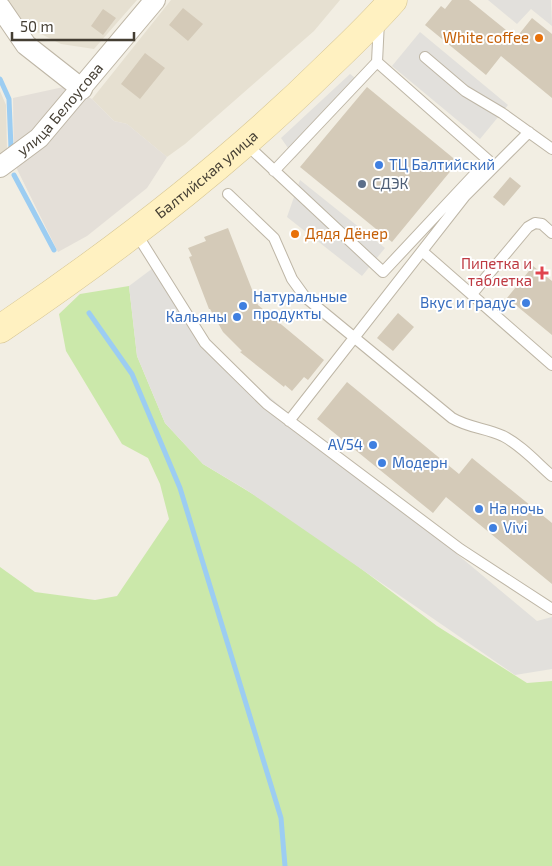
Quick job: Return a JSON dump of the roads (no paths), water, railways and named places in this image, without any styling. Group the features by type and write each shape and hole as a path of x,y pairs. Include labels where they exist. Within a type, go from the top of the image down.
{"main road":[{"name":"Балтийская улица","path":"0,327 136,234 245,144 290,105 386,8"}],"street":[{"name":"улица Белоусова","path":"0,167 39,138 82,89 154,0"},
{"path":"0,6 26,45 82,89"}],"lane":[{"path":"274,171 377,62 386,8"},
{"path":"424,56 465,91 552,149"},
{"path":"245,144 384,272 488,160 377,62"},
{"path":"289,421 465,196 529,132"},
{"path":"228,194 274,238 292,279 305,297 452,418 468,427 506,437 552,476"},
{"path":"472,294 528,227 535,223 542,224 552,232"},
{"path":"136,234 205,343 267,404 460,549 552,609"},
{"path":"422,251 552,365"}],"waterway":[{"path":"0,79 9,99 11,148"},
{"path":"14,175 54,250"},
{"path":"89,313 132,374 180,488 281,818 285,866"}],"place":[{"name":"White coffee","path":"539,38"},
{"name":"ТЦ Балтийский","path":"379,165"},
{"name":"СДЭК","path":"362,184"},
{"name":"Дядя Дёнер","path":"295,234"},
{"name":"Пипетка и таблетка","path":"542,273"},
{"name":"Вкус и градус","path":"526,303"},
{"name":"Натуральные продукты","path":"243,306"},
{"name":"Кальяны","path":"237,317"},
{"name":"AV54","path":"373,445"},
{"name":"Модерн","path":"382,463"},
{"name":"На ночь","path":"479,509"},
{"name":"Vivi","path":"493,528"}]}
